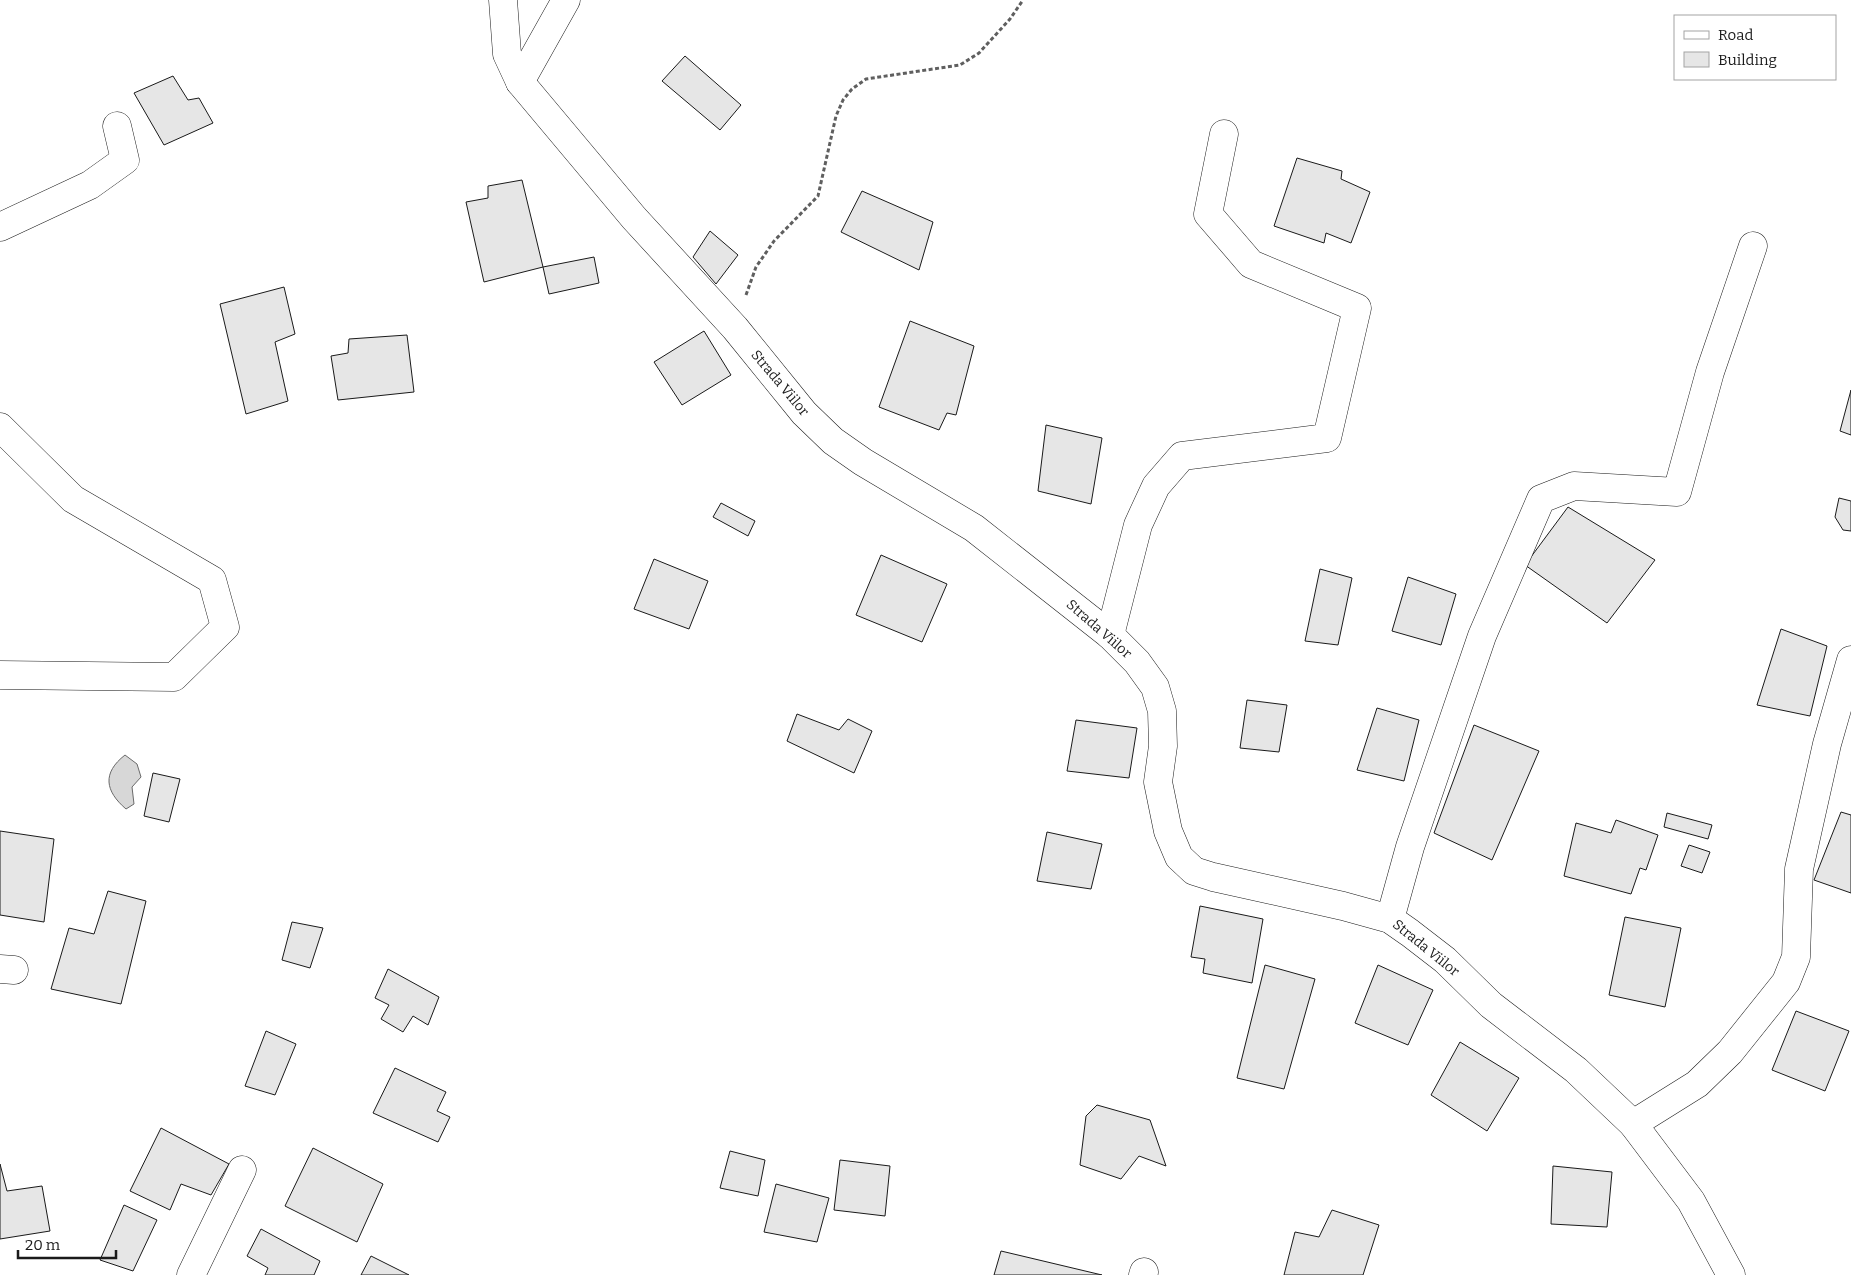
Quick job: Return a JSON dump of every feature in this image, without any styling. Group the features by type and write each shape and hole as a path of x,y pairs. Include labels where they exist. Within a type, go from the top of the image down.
{"street":[{"name":"Strada Viilor","path":"503,0 507,54 520,82 634,218 735,328 804,413 833,441 863,462 974,528 1110,635 1137,662 1155,687 1162,711 1163,746 1158,782 1168,831 1179,857 1194,871 1214,878 1344,906 1390,919 1444,960 1492,1005 1576,1070 1633,1124 1691,1201 1731,1275"},
{"path":"520,82 566,0"},
{"path":"0,227 90,185 126,160 116,126"},
{"path":"1110,635 1138,525 1156,486 1182,456 1327,438 1357,308 1251,264 1208,214 1224,134"},
{"path":"1390,919 1410,846 1482,636 1542,498 1574,486 1677,492 1710,372 1753,246"},
{"path":"0,427 73,499 212,580 225,627 174,677 0,675"},
{"path":"1633,1124 1697,1084 1730,1052 1786,982 1796,957 1799,869 1827,744 1851,660"},
{"path":"192,1275 242,1170"}],"path":[{"path":"735,328 756,266 774,242 818,196 836,116 843,100 866,79 960,65 979,53 1010,19 1023,0"}],"shaded area":[{"path":"125,755 137,764 141,777 132,787 134,804 126,809 114,796 109,782 112,768"}],"building":[{"path":"685,56 741,105 720,130 662,81"},
{"path":"173,76 188,100 199,98 213,123 164,145 134,93"},
{"path":"1297,158 1342,171 1341,179 1370,192 1351,243 1326,233 1324,243 1274,226"},
{"path":"522,180 543,267 484,282 466,202 488,198 488,186"},
{"path":"862,191 933,222 919,270 841,232"},
{"path":"710,231 738,255 716,284 693,257"},
{"path":"594,257 599,283 549,294 543,267"},
{"path":"284,287 295,334 275,342 288,401 246,414 220,304"},
{"path":"910,321 974,346 956,415 947,413 939,430 879,407"},
{"path":"704,331 731,375 682,405 654,362"},
{"path":"407,335 414,392 338,400 331,356 348,353 349,339"},
{"path":"1851,390 1851,435 1840,431"},
{"path":"1046,425 1102,438 1091,504 1038,491"},
{"path":"1839,498 1851,501 1851,531 1843,530 1835,517"},
{"path":"721,503 755,521 748,536 713,517"},
{"path":"1568,507 1655,560 1607,623 1525,565"},
{"path":"881,555 947,584 922,642 856,615"},
{"path":"654,559 708,581 689,629 634,609"},
{"path":"1320,569 1352,578 1338,645 1305,641"},
{"path":"1408,577 1456,594 1441,645 1392,631"},
{"path":"1781,629 1827,646 1810,716 1757,705"},
{"path":"1247,700 1287,705 1279,752 1240,748"},
{"path":"1377,708 1419,720 1404,781 1357,770"},
{"path":"797,714 839,730 848,719 872,731 854,773 787,741"},
{"path":"1076,720 1137,728 1129,778 1067,771"},
{"path":"1474,725 1539,751 1492,860 1434,833"},
{"path":"153,773 180,779 169,822 144,816"},
{"path":"1841,812 1851,815 1851,893 1814,880"},
{"path":"1667,813 1712,825 1708,839 1664,827"},
{"path":"1616,820 1658,835 1646,870 1640,868 1631,894 1564,876 1576,823 1611,833"},
{"path":"0,831 54,839 44,922 0,915"},
{"path":"1047,832 1102,844 1091,889 1037,881"},
{"path":"1689,845 1710,852 1702,873 1681,866"},
{"path":"108,891 146,901 121,1004 51,989 69,928 94,934"},
{"path":"1200,906 1263,919 1252,983 1203,973 1205,959 1191,957"},
{"path":"1625,917 1681,928 1665,1007 1609,995"},
{"path":"292,922 323,928 310,968 282,960"},
{"path":"1265,965 1315,979 1284,1089 1237,1078"},
{"path":"1378,965 1433,990 1408,1045 1355,1023"},
{"path":"388,969 439,997 428,1025 413,1016 403,1032 381,1019 389,1005 375,998"},
{"path":"1796,1011 1849,1031 1825,1091 1772,1070"},
{"path":"266,1031 296,1044 275,1095 245,1086"},
{"path":"1460,1042 1519,1078 1487,1131 1431,1095"},
{"path":"395,1068 446,1092 437,1111 450,1117 438,1142 373,1113"},
{"path":"1097,1105 1150,1120 1166,1166 1139,1156 1121,1179 1080,1165 1086,1116"},
{"path":"161,1128 229,1164 211,1195 181,1184 170,1210 130,1191"},
{"path":"313,1148 383,1184 357,1242 285,1206"},
{"path":"730,1151 765,1160 758,1196 720,1188"},
{"path":"840,1160 890,1166 885,1216 834,1210"},
{"path":"0,1164 7,1191 42,1186 50,1231 0,1239"},
{"path":"1553,1166 1612,1172 1607,1227 1551,1224"},
{"path":"776,1184 829,1198 817,1242 764,1232"},
{"path":"124,1205 157,1220 133,1271 100,1260"},
{"path":"1332,1210 1379,1225 1363,1275 1284,1275 1295,1232 1319,1237"},
{"path":"261,1229 320,1261 314,1275 265,1275 268,1268 247,1256"},
{"path":"1001,1251 1102,1275 994,1275"},
{"path":"371,1256 409,1275 361,1275"}]}
